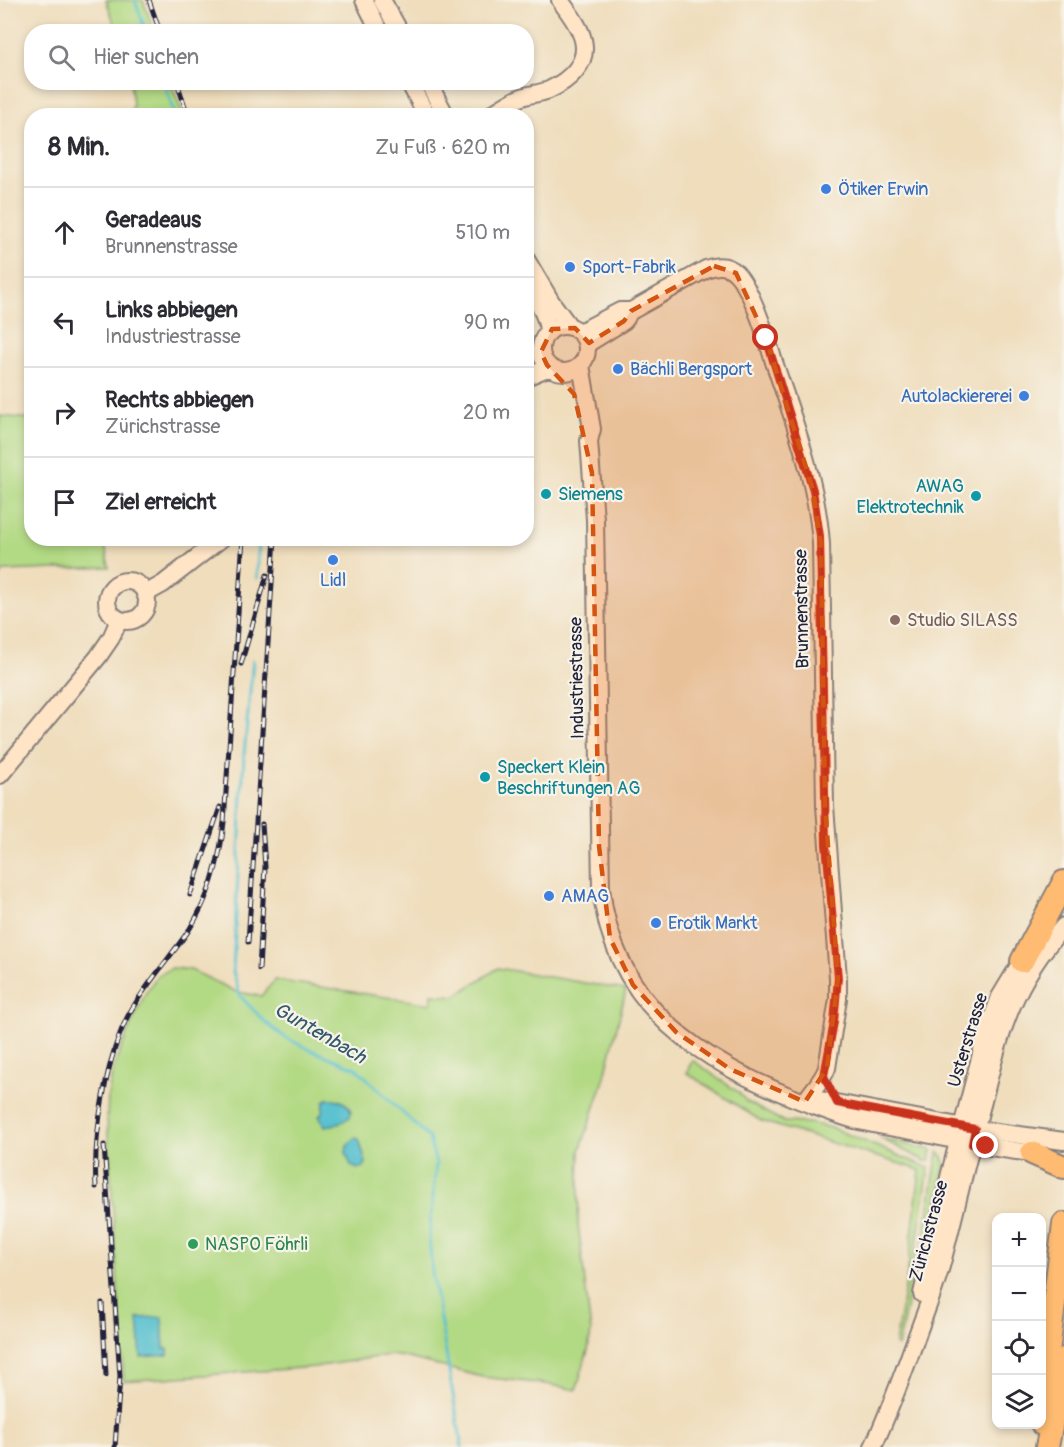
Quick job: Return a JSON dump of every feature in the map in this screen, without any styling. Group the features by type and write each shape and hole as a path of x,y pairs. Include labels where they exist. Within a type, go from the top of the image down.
{"highway":[{"path":"1022,961 1064,882"},
{"path":"1032,1153 1064,1167"},
{"path":"1045,1375 1064,1224"},
{"path":"1047,1447 1064,1359"},
{"path":"1040,1447 1041,1429"},
{"path":"1061,1447 1064,1432"}],"main road":[{"path":"364,0 376,24"},
{"path":"382,0 396,24"},
{"path":"502,108 517,99 557,85 569,77 584,58 583,39 560,0"},
{"path":"413,90 423,108"},
{"path":"432,90 442,108"},
{"name":"Brunnenstrasse","path":"578,334 624,321 631,311 706,269 714,266 727,267 736,273 759,317 783,388 813,490 820,536 825,815 838,978 834,1022 824,1076 811,1090 805,1102"},
{"path":"534,273 552,303 578,334"},
{"path":"534,297 548,325 542,352 534,358"},
{"path":"548,333 558,327 578,334"},
{"name":"Industriestrasse","path":"578,334 587,355 581,365 581,376 592,429 589,441 595,519 600,857 603,903 610,938 618,957 633,985 650,1006 676,1032 730,1069 785,1096 856,1120 967,1135"},
{"name":"Industriestrasse","path":"542,352 543,359 558,371 574,394 584,433 589,441"},
{"path":"534,374 545,369 569,372 581,365"},
{"path":"145,594 164,584 212,546"},
{"path":"129,582 136,584 145,594 146,607 143,614 132,621 119,620 109,610 108,596 116,585 129,582"},
{"path":"0,775 98,657 111,638 119,620"},
{"name":"Usterstrasse","path":"967,1135 993,1016 1004,990 1022,961 1059,916 1064,914"},
{"name":"Usterstrasse","path":"967,1135 1011,1004 1039,955 1064,926"},
{"path":"824,1076 837,1103"},
{"name":"Industriestrasse","path":"805,1102 816,1099 837,1103 967,1135"},
{"path":"967,1135 1064,1141"},
{"path":"967,1135 1032,1153 1064,1156"},
{"name":"Zürichstrasse","path":"873,1447 892,1405 944,1258 967,1135"}],"highlighted area":[{"path":"714,266 736,273 766,338 813,490 821,544 825,806 838,978 827,1068 805,1102 730,1069 676,1032 633,985 610,938 599,846 592,473 574,394 547,365 541,352 552,329 575,328 589,343 624,321 631,311"}],"green space":[{"path":"106,0 143,0 152,24 115,24"},
{"path":"131,90 174,90 180,108 132,108"},
{"path":"0,416 24,418 24,546 105,546 109,567 4,571 0,577"},
{"path":"172,968 191,970 237,992 261,996 275,980 431,1004 432,994 455,996 498,968 626,990 604,1080 580,1151 578,1224 591,1332 576,1390 546,1384 482,1377 389,1355 314,1367 124,1381 107,1119 108,1095 113,1069 146,992 158,975"},
{"path":"692,1060 738,1092 747,1102 784,1122 809,1123 832,1128 929,1168 898,1347 895,1345 908,1270 920,1170 761,1121 687,1073"},
{"path":"880,1138 932,1150 930,1161 925,1161"},
{"path":"938,1152 945,1164 915,1294"}],"water":[{"path":"328,1099 345,1103 351,1111 350,1117 338,1124 325,1126 319,1116 323,1112 324,1101"},
{"path":"355,1138 359,1139 366,1163 364,1167 358,1169 351,1166 346,1153 347,1146"},
{"path":"162,1317 164,1349 168,1349 168,1355 141,1357 138,1318"}],"waterway":[{"name":"Guntenbach","path":"135,0 143,24"},
{"name":"Guntenbach","path":"167,90 172,108"},
{"name":"Guntenbach","path":"257,578 259,546"},
{"name":"Guntenbach","path":"253,660 244,755 233,971 240,996 266,1023 286,1038 356,1068 429,1138 436,1164 429,1236 432,1272 462,1447"}],"railway":[{"path":"149,0 157,24"},
{"path":"180,90 185,108"},
{"path":"96,1187 99,1121 114,1051 130,1012 189,930 203,905 217,864 224,822 242,546"},
{"path":"248,942 274,546"},
{"path":"241,664 267,575"},
{"path":"190,895 220,807"},
{"path":"259,969 265,867 262,824"},
{"path":"104,1145 120,1376 115,1447"},
{"path":"102,1303 106,1375"}],"place":[{"name":"Ötiker Erwin","path":"826,189"},
{"name":"Sport-Fabrik","path":"570,267"},
{"name":"Bächli Bergsport","path":"618,369"},
{"name":"Autolackiererei","path":"1024,396"},
{"name":"Siemens","path":"546,494"},
{"name":"AWAG Elektrotechnik","path":"976,496"},
{"name":"Lidl","path":"333,560"},
{"name":"Studio SILASS","path":"895,620"},
{"name":"Speckert Klein Beschriftungen AG","path":"485,777"},
{"name":"AMAG","path":"549,896"},
{"name":"Erotik Markt","path":"656,923"},
{"name":"NASPO Föhrli","path":"193,1244"}],"route":[{"path":"766,338 806,462 818,513 820,536 826,844 838,978 838,999 824,1076 837,1103 975,1129 972,1144 986,1146"}]}
